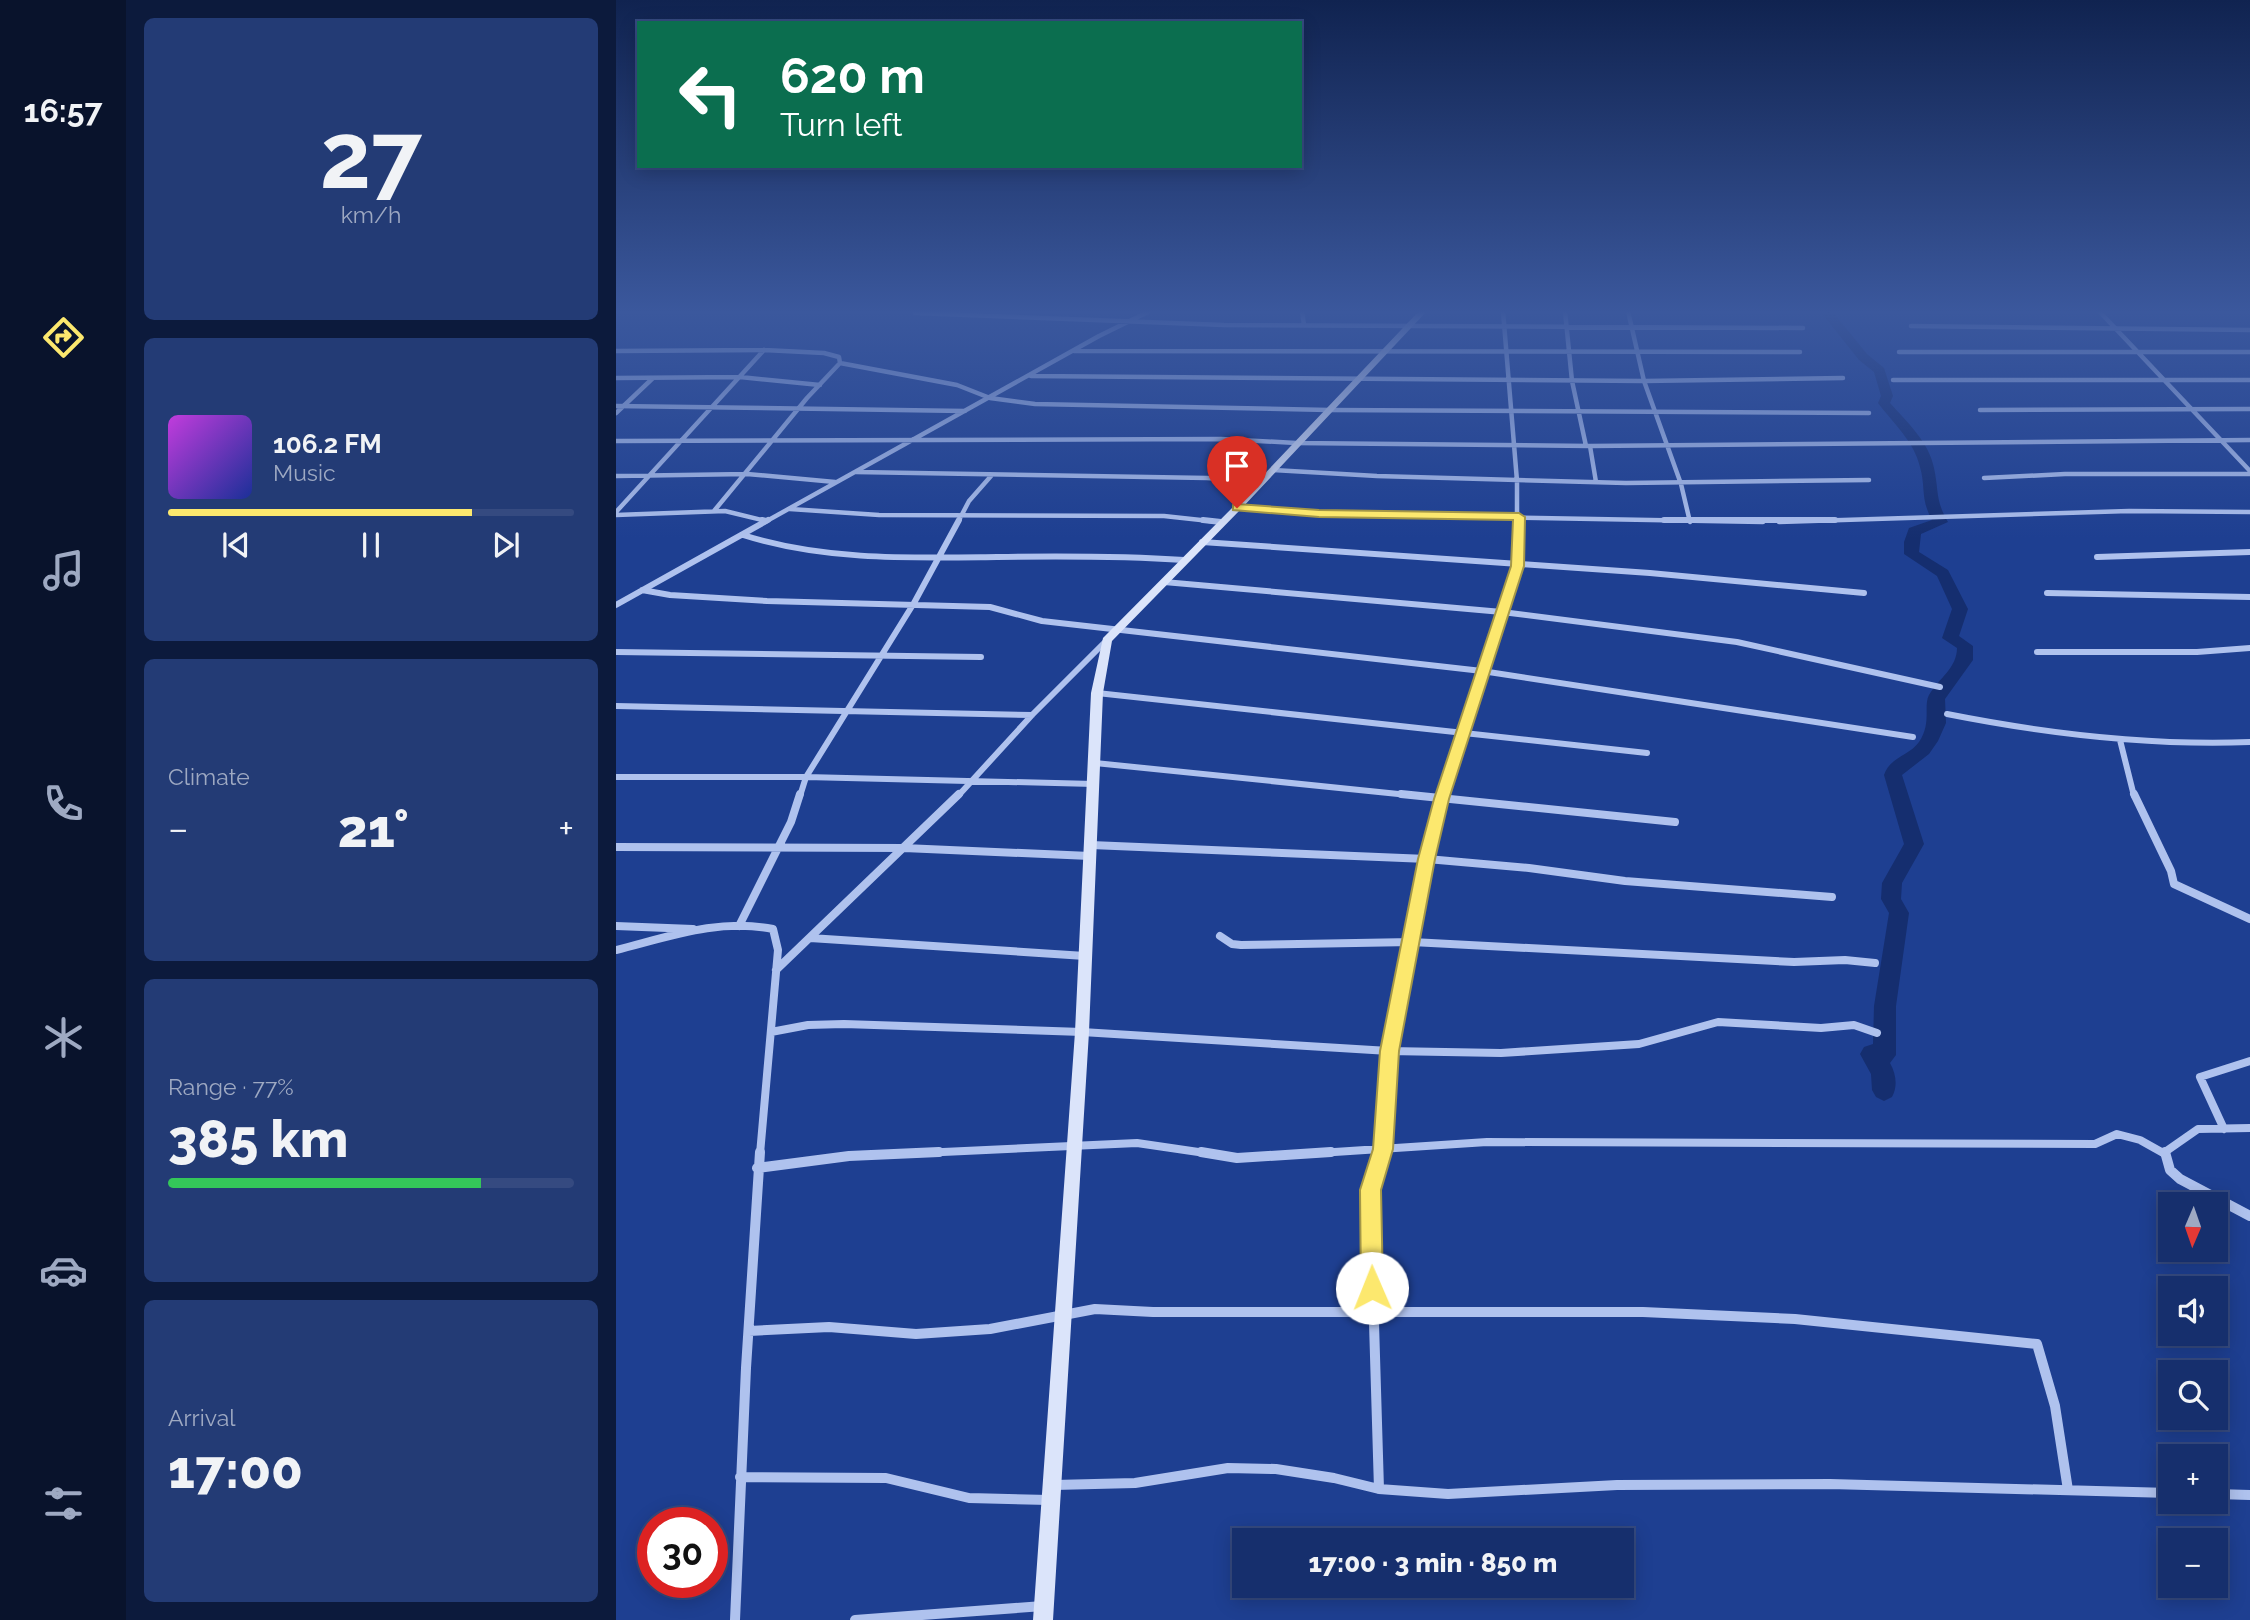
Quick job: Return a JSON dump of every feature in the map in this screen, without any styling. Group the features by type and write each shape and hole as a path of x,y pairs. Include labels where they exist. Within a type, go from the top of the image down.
{"street":[{"path":"616,413 643,387"},
{"path":"616,514 732,387"},
{"path":"714,511 819,387"},
{"path":"961,387 990,398 1035,404 1329,410 1869,412"},
{"path":"616,605 1011,387"},
{"path":"776,970 971,783 1032,715 1237,508 1351,387"},
{"path":"1378,1489 1370,1190 1383,1149 1389,1051 1412,943 1426,859 1462,731 1518,566 1519,517 1509,387"},
{"path":"1574,387 1596,482"},
{"path":"1646,387 1681,484 1690,522"},
{"path":"2172,387 2250,473"},
{"path":"616,406 965,411"},
{"path":"1980,410 2250,410"},
{"path":"616,441 1221,439 1296,443 1666,446 2250,440"},
{"path":"1273,470 1517,481 1681,484 1771,485 1869,480"},
{"path":"855,472 1194,477 1261,482"},
{"path":"1984,478 2065,474 2250,473"},
{"path":"616,476 747,474 836,482"},
{"path":"739,926 791,822 806,777 914,603 969,501 981,491 991,475"},
{"path":"1237,508 1319,514 1690,522 2129,511 2250,512"},
{"path":"790,509 879,515 1164,516 1221,522"},
{"path":"616,514 714,511 742,514 766,521"},
{"path":"743,535 805,550 939,557 1125,555 1184,560"},
{"path":"1202,542 1518,566 1650,573 1864,593"},
{"path":"2097,557 2250,552"},
{"path":"1164,582 1502,612 1737,642 1940,687"},
{"path":"642,590 730,599 990,607 1056,623 1482,671 1913,737"},
{"path":"2047,593 2250,597"},
{"path":"855,1620 1043,1613 1082,1032 1097,693 1107,640"},
{"path":"2037,653 2197,652 2250,648"},
{"path":"616,652 981,657"},
{"path":"1097,693 1647,753"},
{"path":"616,706 1032,715"},
{"path":"1947,714 2048,733 2120,740 2250,742"},
{"path":"2120,740 2136,803 2171,871 2171,880 2174,884 2250,919"},
{"path":"1095,763 1675,822"},
{"path":"616,778 681,775 1094,784"},
{"path":"616,847 1091,850 1426,859 1529,868 1625,881 1832,897"},
{"path":"616,950 705,930 755,924 773,929 778,950 757,1168 735,1620"},
{"path":"616,926 705,930"},
{"path":"1220,936 1232,944 1241,945 1355,941 1794,962 1845,960 1875,963"},
{"path":"810,938 1086,957"},
{"path":"771,1032 808,1025 844,1024 1082,1032 1389,1051 1502,1053 1530,1049 1640,1044 1718,1023 1821,1028 1854,1025 1877,1033"},
{"path":"2224,1129 2200,1077 2250,1061"},
{"path":"2165,1152 2198,1129 2250,1128"},
{"path":"757,1168 849,1156 1073,1148 1137,1143 1237,1158 1487,1142 2095,1144 2117,1134 2140,1140 2165,1152 2170,1170 2180,1179 2250,1216"},
{"path":"749,1331 829,1327 916,1334 990,1329 1095,1309 1153,1312 1643,1312 1795,1319 2037,1343 2055,1406 2068,1490"},
{"path":"740,1478 886,1478 969,1498 1050,1493 1227,1468 1276,1469 1334,1478 1378,1489 1448,1494 1617,1485 1830,1484 2158,1493"},
{"path":"2228,1494 2250,1495"}],"waterway":[{"path":"1884,387 1887,396 1884,403 1924,457 1928,469 1930,496 1941,522 1914,531 1912,554 1943,573 1960,609 1950,638 1965,646 1965,660 1936,698 1937,723 1929,741 1923,750 1895,769 1893,775 1914,844 1892,883 1891,899 1899,913 1885,1006 1884,1055 1872,1054 1883,1072 1884,1090"}],"route":[{"path":"1237,508 1319,514 1519,517 1518,566 1441,799 1426,859 1412,943 1389,1051 1383,1149 1370,1190 1372,1288"}]}
